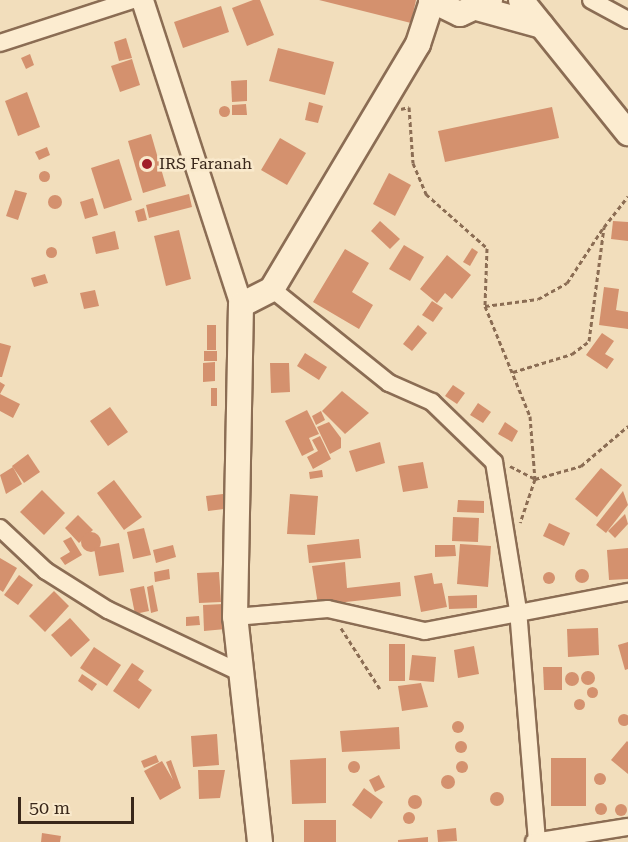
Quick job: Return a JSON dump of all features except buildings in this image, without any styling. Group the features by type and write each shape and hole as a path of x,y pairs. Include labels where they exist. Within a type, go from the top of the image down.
{"main road":[{"path":"521,0 628,133"},
{"path":"260,842 239,672 235,617 241,305 272,289 371,118 418,45 432,1 477,7 542,26"},
{"path":"418,45 477,7"}],"street":[{"path":"0,43 132,0"},
{"path":"142,0 241,305"},
{"path":"591,0 628,20"},
{"path":"272,289 389,383 432,402 494,462 507,529 518,610 536,842 628,827"},
{"path":"0,528 46,571 108,610 239,672"},
{"path":"235,617 328,609 425,631 518,610 628,592"}],"path":[{"path":"371,118 409,107 413,163 426,194 487,248 485,306 530,416 536,479 519,528 507,529"},
{"path":"485,306 538,298 567,283 604,226 628,196"},
{"path":"513,372 572,354 589,341 604,226"},
{"path":"536,479 581,466 628,426"},
{"path":"494,462 524,469 536,479"},
{"path":"328,609 380,690"}],"place":[{"name":"IRS Faranah","path":"147,164"}]}
